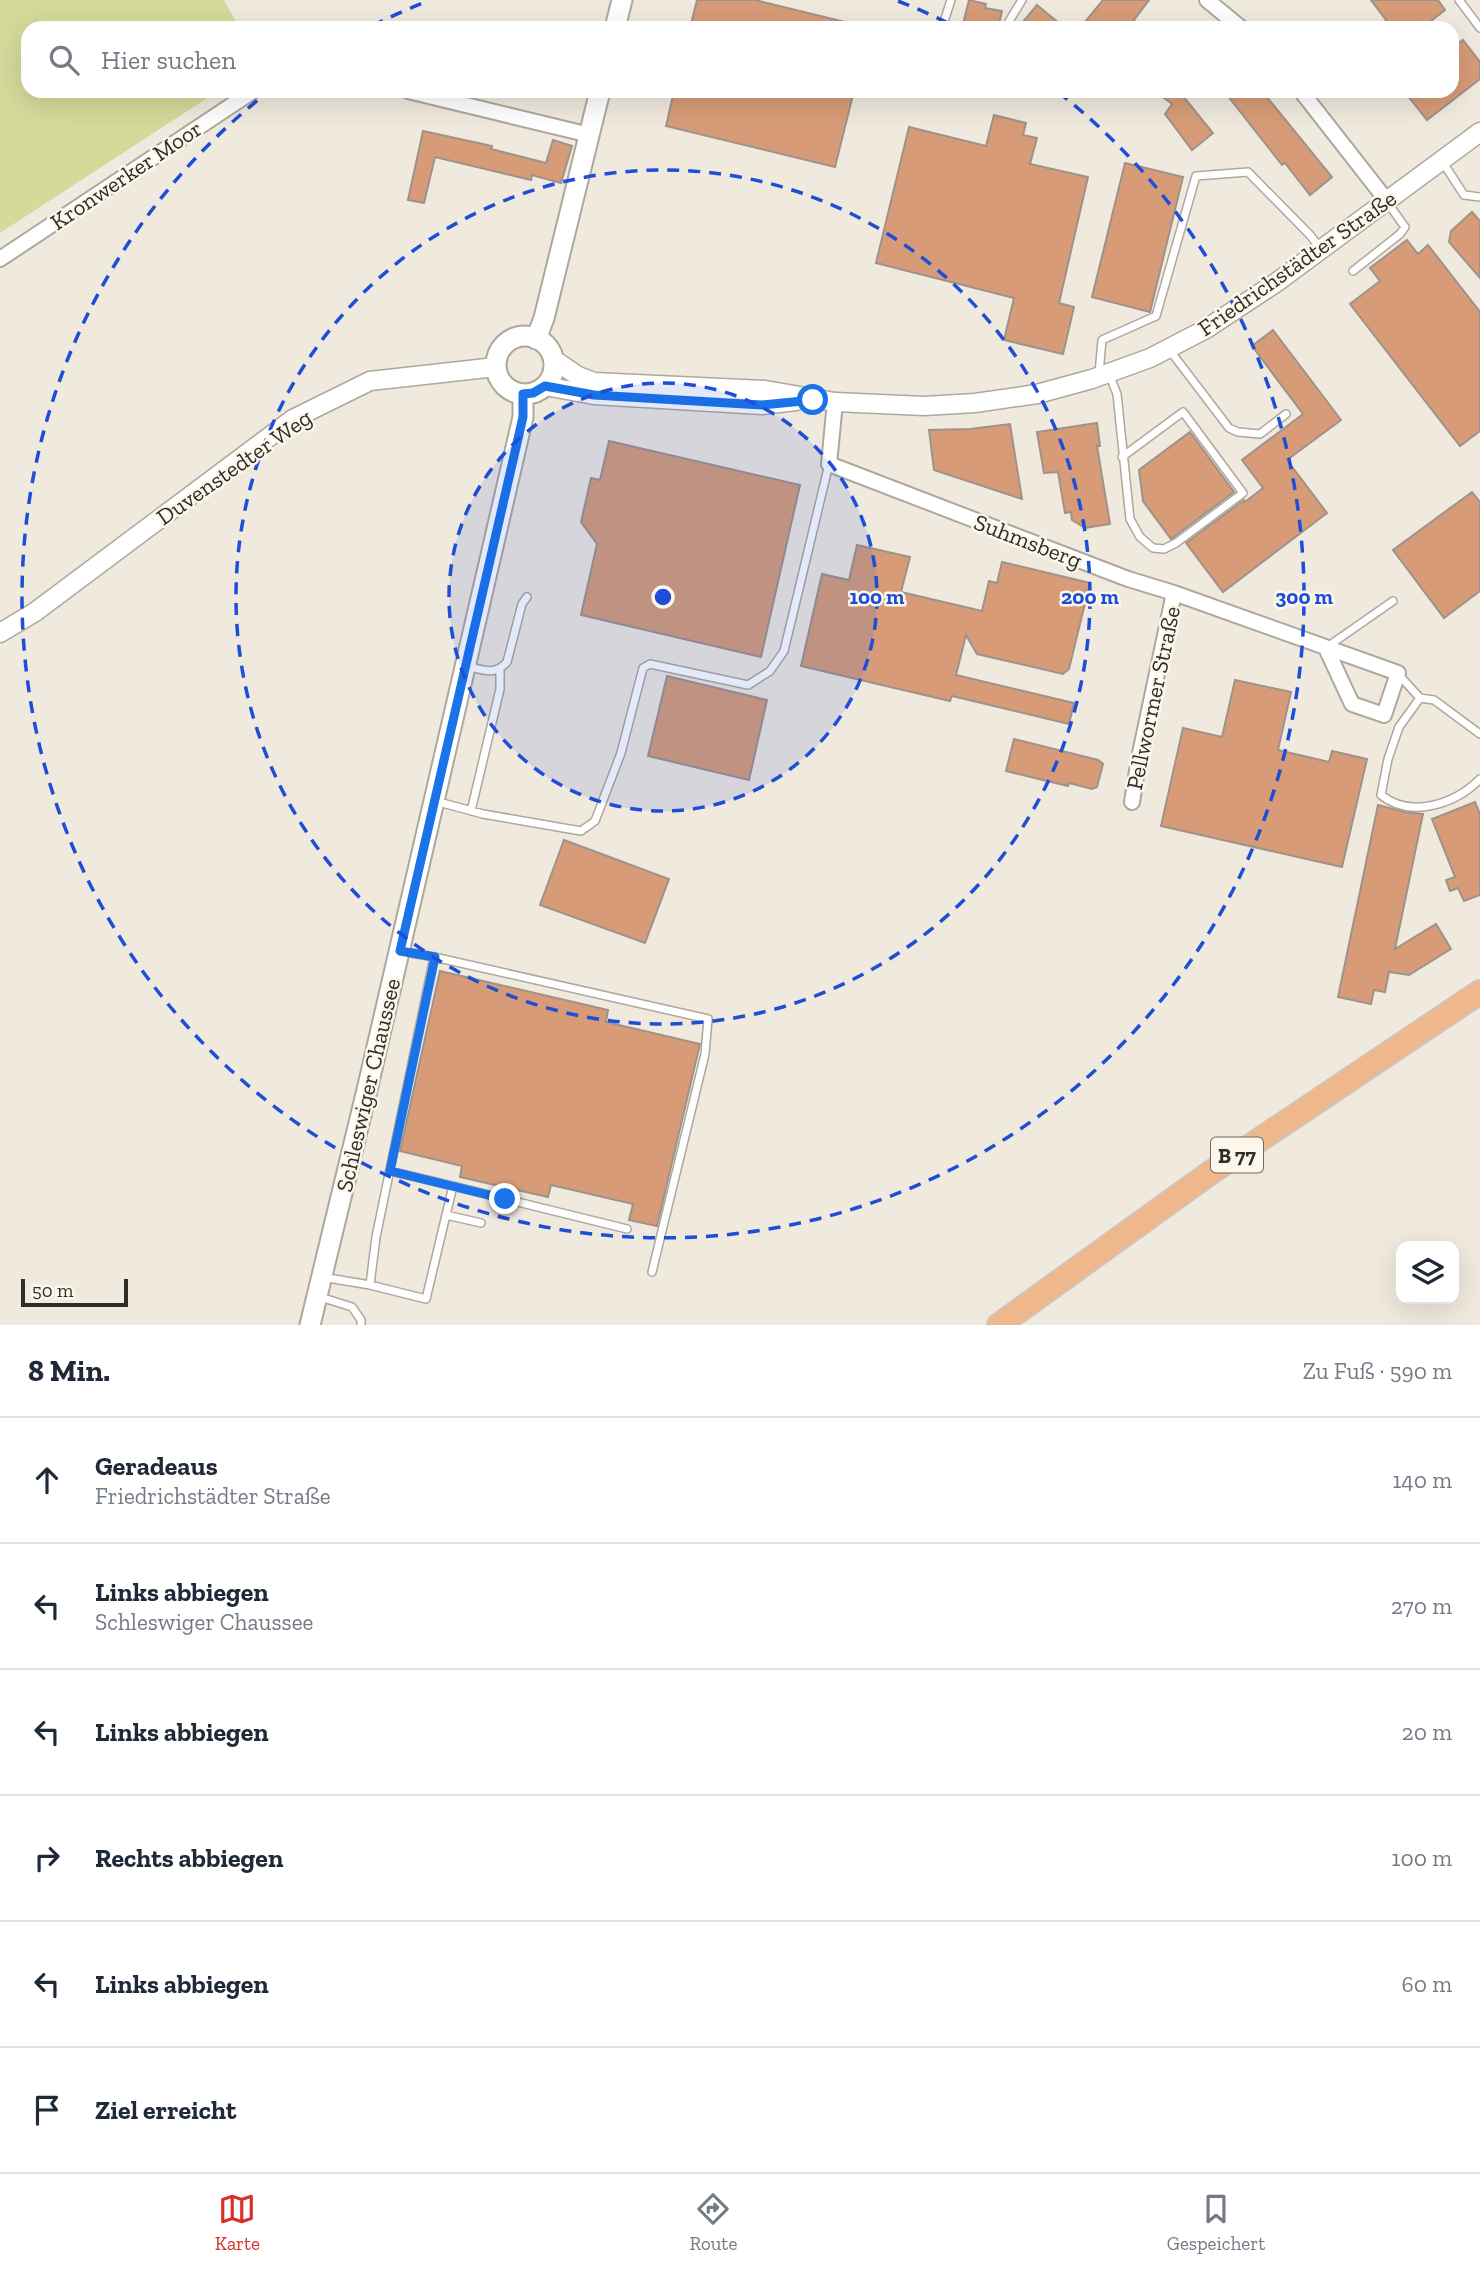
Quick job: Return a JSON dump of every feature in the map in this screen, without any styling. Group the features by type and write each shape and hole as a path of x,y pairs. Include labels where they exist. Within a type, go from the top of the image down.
{"main road":[{"path":"617,21 622,0"},
{"path":"536,339 544,318 598,98"},
{"path":"522,337 536,339 546,345 553,359 552,375 545,386 533,393 523,394 505,387 496,367 497,357 506,343 522,337"},
{"name":"Schleswiger Chaussee","path":"310,1325 400,951 523,417 523,394"},
{"name":"B 77","path":"999,1325 1210,1173 1480,992"}],"street":[{"path":"1207,0 1232,21"},
{"name":"Kronwerker Moor","path":"0,260 243,98"},
{"path":"437,98 590,135"},
{"path":"1306,98 1387,201"},
{"name":"Friedrichstädter Straße","path":"553,359 578,376 594,382 765,390 835,402 924,406 975,403 1037,394 1104,375 1206,329 1277,282 1480,132"},
{"name":"Duvenstedter Weg","path":"0,634 35,612 293,419 370,381 496,367"},
{"name":"Friedrichstädter Straße","path":"545,386 594,395 762,405 813,400"},
{"path":"829,464 835,402"},
{"name":"Suhmsberg","path":"829,464 1128,579 1398,673"},
{"name":"Pellwormer Straße","path":"1132,802 1141,745 1174,593"},
{"path":"1326,648 1352,705 1384,715 1398,673"}],"lane":[{"path":"944,21 951,0"},
{"path":"1009,21 1021,0"},
{"path":"1459,0 1480,28"},
{"path":"1441,161 1464,195 1480,197"},
{"path":"1122,457 1183,412 1243,493 1164,549 1153,548 1140,537 1130,519 1122,457 1117,394 1104,375 1102,340 1156,316 1196,176 1248,172 1310,234 1321,250"},
{"path":"1353,271 1400,234 1405,227 1387,201"},
{"path":"1168,348 1229,428 1238,432 1260,434 1286,414"},
{"path":"435,801 471,811 582,831 596,821 621,753 643,668 650,664 748,685 770,671 784,651 829,464"},
{"path":"466,666 491,672 500,669 507,662 522,604 527,597"},
{"path":"1326,648 1394,601"},
{"path":"471,811 500,690 500,669"},
{"path":"1398,673 1420,698 1434,701 1480,734"},
{"path":"1420,698 1399,727 1388,759 1381,795 1391,803 1409,808 1426,808 1456,795 1480,779"},
{"path":"400,951 708,1019 705,1054 652,1272"},
{"path":"370,1285 376,1237 435,957"},
{"path":"390,1171 627,1229"},
{"path":"319,1287 370,1285 426,1299 453,1186"},
{"path":"446,1215 481,1223"},
{"path":"319,1287 352,1307 361,1320 361,1325"}],"green space":[{"path":"0,0 224,0 235,21 21,21 21,98 207,98 0,233"}],"building":[{"path":"697,0 755,0 841,21 692,21"},
{"path":"969,0 986,4 985,8 1002,11 1000,21 964,21"},
{"path":"1103,0 1149,0 1133,21 1086,21"},
{"path":"1371,0 1438,0 1445,10 1431,21 1387,21"},
{"path":"1037,5 1056,21 1024,21"},
{"path":"1463,40 1480,62 1480,79 1459,95 1459,43"},
{"path":"672,98 852,98 835,167 666,126"},
{"path":"1164,98 1185,98 1213,133 1192,150 1165,114 1172,104"},
{"path":"1229,98 1268,98 1332,177 1310,195 1285,163 1282,165"},
{"path":"1410,98 1455,98 1427,120"},
{"path":"994,115 1026,123 1023,135 1037,138 1030,164 1088,177 1059,303 1074,307 1063,354 1004,340 1014,298 876,263 909,127 986,146"},
{"path":"423,131 492,146 491,149 546,163 553,140 572,146 561,183 532,175 531,180 435,157 424,203 408,200"},
{"path":"1125,163 1183,177 1150,312 1092,297"},
{"path":"1472,212 1480,221 1480,278 1449,242 1451,231"},
{"path":"1407,240 1418,254 1428,245 1480,312 1480,431 1460,446 1350,304 1380,281 1370,268"},
{"path":"1273,330 1341,420 1287,460 1327,513 1223,592 1186,543 1263,488 1242,460 1303,414 1252,346"},
{"path":"1097,423 1100,446 1097,446 1110,524 1085,528 1072,520 1071,512 1065,513 1058,472 1044,473 1037,432"},
{"path":"1010,424 1022,499 934,470 929,430"},
{"path":"1190,432 1234,492 1171,539 1143,501 1139,470"},
{"path":"609,441 800,485 761,657 581,615 597,544 581,522 591,478 600,480"},
{"path":"1472,492 1480,502 1480,591 1444,618 1393,550"},
{"path":"857,545 910,557 901,592 982,611 989,581 997,583 1002,562 1090,583 1069,669 1063,674 977,654 966,635 956,675 1074,703 1069,724 952,696 950,701 801,666 822,574 849,580"},
{"path":"667,676 767,700 749,780 648,756"},
{"path":"1235,680 1291,692 1278,750 1329,762 1332,751 1367,759 1342,867 1161,826 1183,728 1222,737"},
{"path":"1014,739 1098,760 1103,764 1097,787 1092,789 1069,783 1068,786 1006,771"},
{"path":"1475,802 1480,814 1480,895 1464,901 1458,888 1450,891 1446,880 1455,877 1432,819"},
{"path":"1378,805 1423,814 1395,949 1436,924 1451,949 1409,975 1389,972 1385,992 1374,990 1371,1004 1338,997"},
{"path":"564,840 669,879 645,943 540,905"},
{"path":"440,971 608,1010 606,1022 700,1044 657,1226 629,1220 633,1204 551,1185 548,1197 460,1177 462,1166 400,1151"}],"route":[{"path":"505,1199 390,1171 435,957 400,951 523,417 523,394 533,393 545,386 594,395 762,405 813,400"}]}
